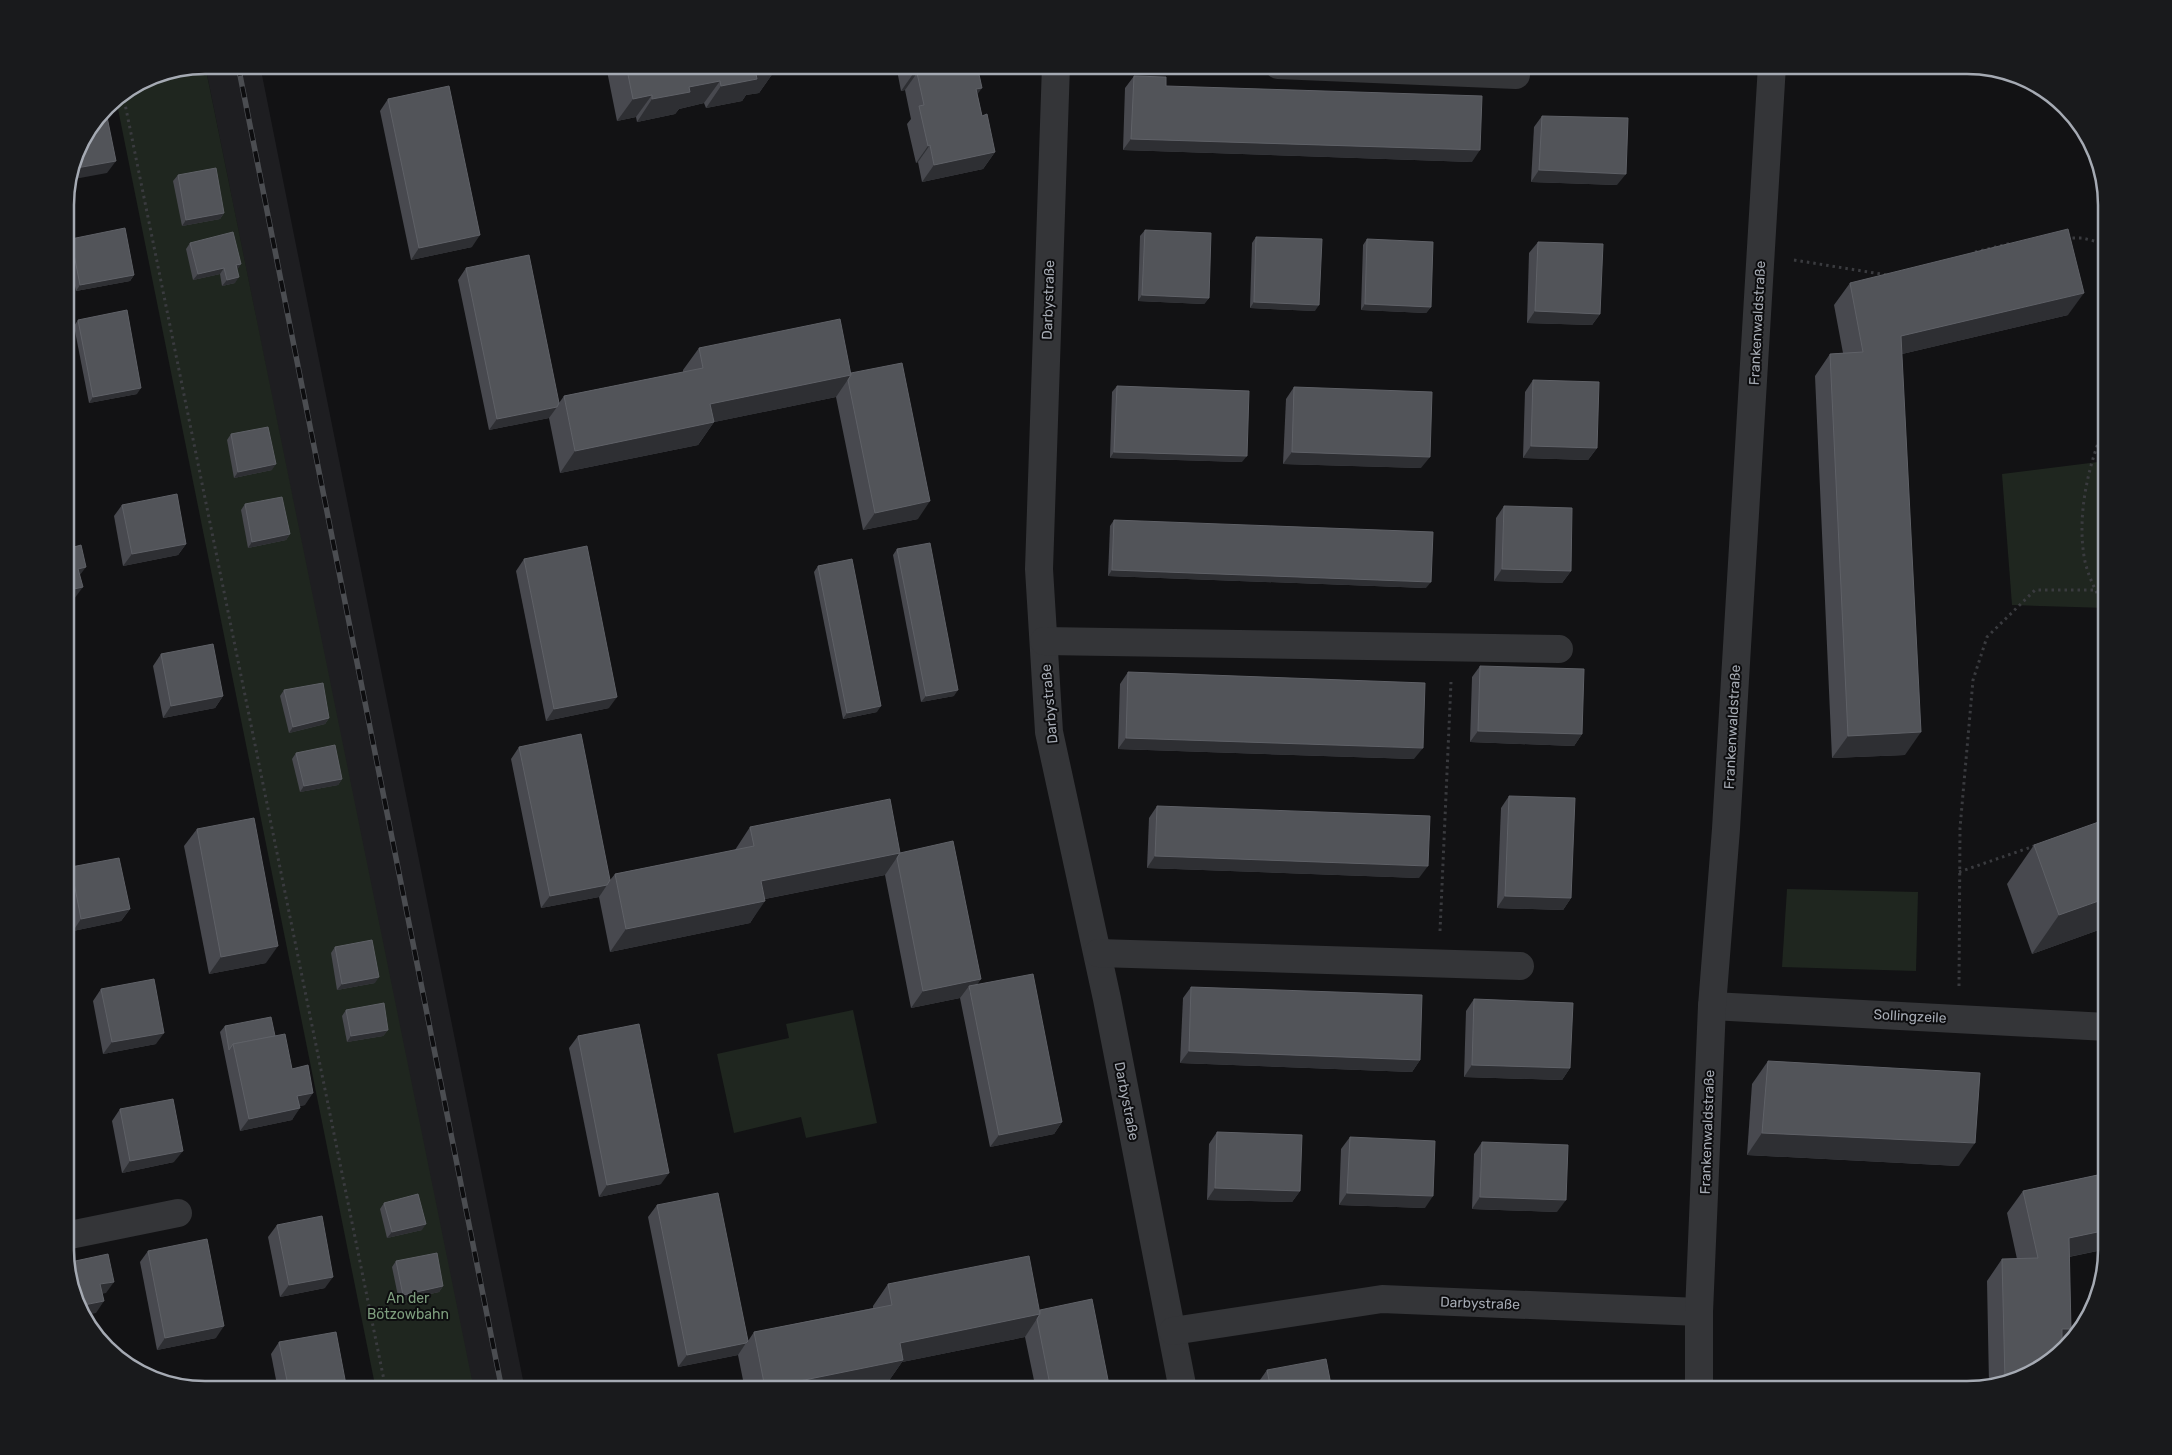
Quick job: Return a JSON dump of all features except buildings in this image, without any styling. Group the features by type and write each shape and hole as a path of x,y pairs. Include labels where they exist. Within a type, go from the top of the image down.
{"street":[{"name":"Darbystraße","path":"1056,74 1038,569 1049,732 1098,953 1182,1381"},
{"path":"1492,74 1516,75"},
{"name":"Frankenwaldstraße","path":"1700,1381 1699,1312 1712,1006 1726,829 1771,74"},
{"path":"1044,641 1453,649 1559,649"},
{"path":"1098,953 1520,966"},
{"name":"Sollingzeile","path":"1712,1006 2098,1027"},
{"path":"74,1234 178,1213"},
{"name":"Darbystraße","path":"1173,1331 1382,1299 1699,1312"}],"path":[{"path":"124,101 384,1381"},
{"path":"2058,238 2082,238 2098,242"},
{"path":"1967,254 2002,244 2022,242"},
{"path":"1791,259 1886,275 1896,273"},
{"path":"2098,442 2086,492 2082,532 2084,558 2098,596"},
{"path":"1959,992 1960,828 1973,680 1987,637 2034,590 2095,590"},
{"path":"1438,964 1453,649"},
{"path":"1959,872 2042,843"}],"shaded area":[{"path":"207,74 262,74 523,1381 470,1381"}],"green space":[{"name":"An der Bötzowbahn","path":"207,74 472,1381 374,1381 118,106 147,87 179,76"},
{"path":"2098,462 2098,608 2012,605 2002,474"},
{"path":"1787,889 1918,892 1916,971 1782,967"},
{"path":"853,1010 877,1123 806,1138 801,1117 734,1133 717,1054 789,1038 786,1024"}],"railway":[{"path":"240,74 500,1381"}]}
